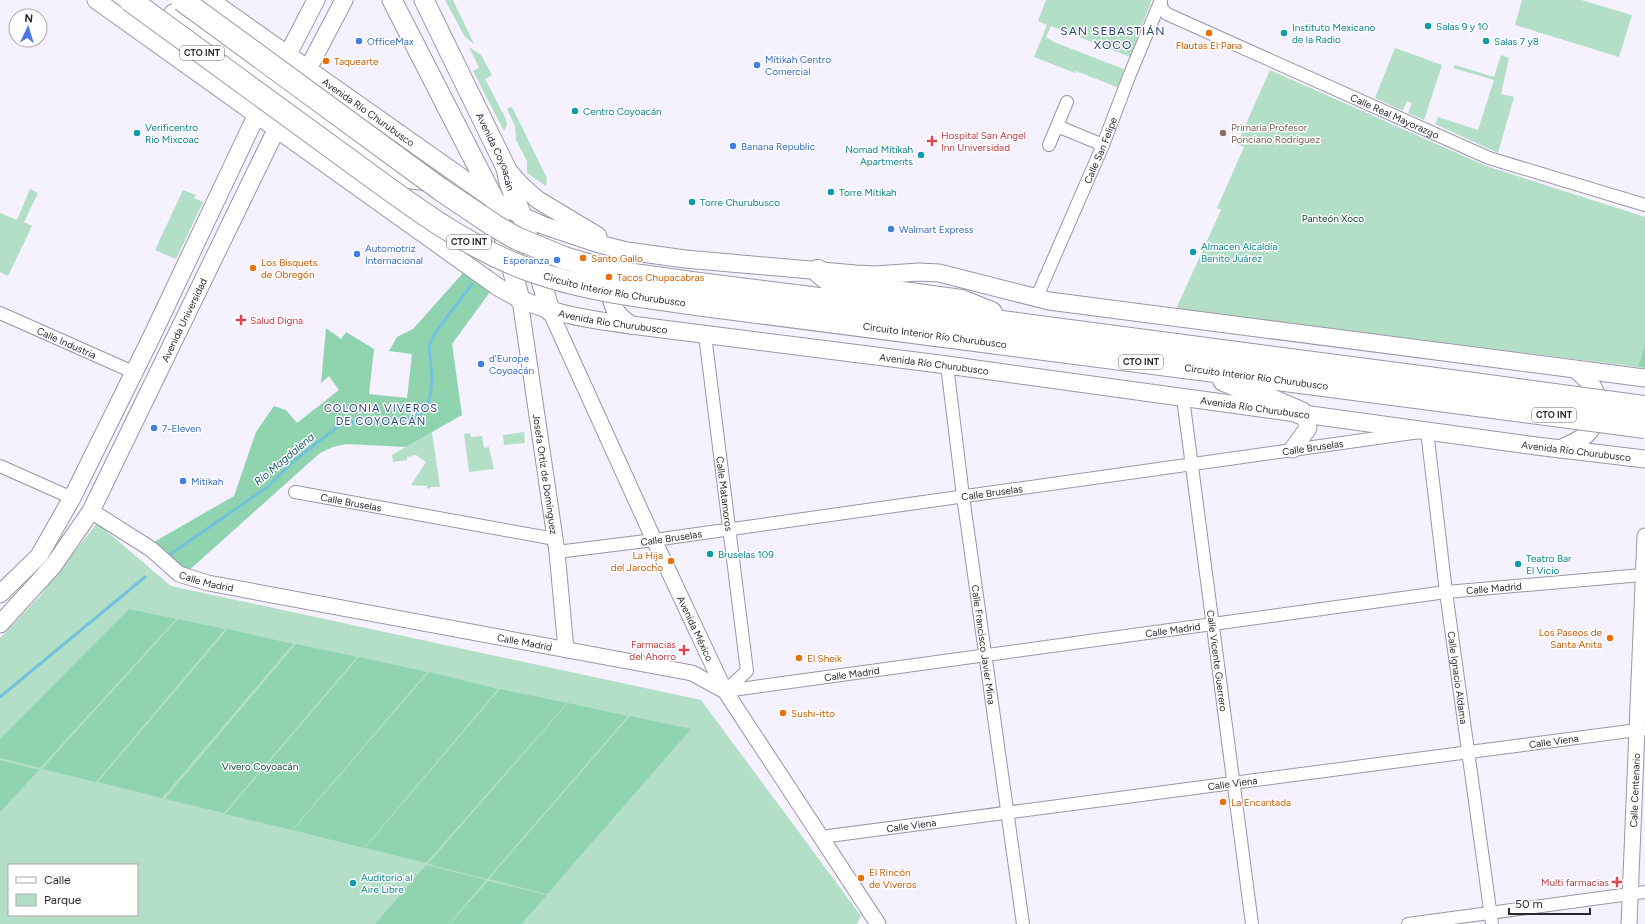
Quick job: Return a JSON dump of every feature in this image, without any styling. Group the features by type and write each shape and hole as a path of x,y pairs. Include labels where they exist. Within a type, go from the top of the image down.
{"highway":[{"name":"CTO INT","path":"130,0 282,91"},
{"name":"CTO INT","path":"178,4 282,91"},
{"name":"Circuito Interior Río Churubusco","path":"282,91 516,238 564,258 697,294 1192,369 1645,407"},
{"name":"Circuito Interior Río Churubusco","path":"282,91 427,216 455,234 496,256 531,271 607,292 697,294 1016,324 1464,393 1645,427"},
{"path":"818,271 836,284 961,301 1016,324"},
{"path":"1192,369 1219,378 1301,413"}],"main road":[{"name":"CTO INT","path":"96,0 135,28 282,91 277,128"},
{"name":"CTO INT","path":"210,0 287,54"},
{"name":"Avenida Universidad","path":"0,624 54,566 91,511 277,128 287,54 316,0"},
{"name":"Avenida Universidad","path":"0,594 39,556 72,498 154,331 282,91 344,0"},
{"name":"Avenida Coyoacán","path":"392,0 495,201 520,300"},
{"name":"Avenida Coyoacán","path":"424,0 506,168 509,183 522,216 550,311"},
{"path":"135,28 149,28 159,25 178,4"},
{"name":"Avenida Río Churubusco","path":"287,54 282,91 451,171 495,201 522,216 545,226 599,244 623,250 685,259 818,271 876,275 919,272 939,273 1036,299 1645,378"},
{"path":"282,91 401,176 416,181 432,182 442,179 451,171"},
{"name":"Avenida Río Churubusco","path":"277,128 498,287 520,300 550,311 594,320 947,365 1560,449 1645,459"},
{"path":"506,168 521,185 538,200 623,250 616,263 610,298 615,310 623,320 631,325"},
{"path":"1560,449 1579,440 1591,430 1596,417 1598,403 1596,391 1591,383 1576,370"},
{"path":"1293,449 1308,428 1306,418 1301,413"}],"street":[{"name":"Calle San Felipe","path":"1036,299 1103,145 1160,0"},
{"name":"Calle Real Mayorazgo","path":"1160,0 1162,9 1167,14 1489,158 1645,205"},
{"path":"1049,145 1067,102"},
{"path":"1057,126 1103,145"},
{"name":"Josefa Ortiz de Domínguez","path":"520,300 556,545 566,650"},
{"name":"Avenida México","path":"550,311 654,540 725,691 821,836 875,922"},
{"name":"Calle Industria","path":"0,313 133,372"},
{"name":"Calle Matamoros","path":"705,335 747,671 725,691"},
{"name":"Calle Francisco Javier Mina","path":"947,365 963,496 1023,924"},
{"name":"Calle Vicente Guerrero","path":"1183,398 1252,924"},
{"name":"Calle Bruselas","path":"295,492 526,534 556,545 654,540 1427,431"},
{"name":"Calle Ignacio Aldama","path":"1427,431 1446,592 1491,918"},
{"path":"0,466 72,498"},
{"name":"Calle Madrid","path":"91,511 151,549 174,570 184,576 208,583 692,673 725,691 1446,592 1642,575"},
{"name":"Calle Centenario","path":"1629,924 1641,730 1642,575 1645,536"},
{"name":"Calle Viena","path":"821,836 1641,730"},
{"path":"1408,924 1491,918 1645,892"}],"green space":[{"path":"445,0 453,0 474,44 465,37"},
{"path":"1046,0 1151,0 1130,57 1051,26 1046,37 1054,42 1126,70 1119,88 1076,71 1075,73 1034,57 1047,25 1038,21"},
{"path":"1522,0 1581,0 1632,15 1619,57 1515,25"},
{"path":"469,47 481,55 492,75 485,79 506,119 507,125 504,131 473,71 479,68"},
{"path":"1395,48 1442,65 1424,120 1408,113 1412,103 1407,101 1403,111 1375,98"},
{"path":"1501,55 1509,58 1501,94 1514,97 1498,153 1435,124 1438,117 1478,130 1494,80 1453,68 1455,65 1494,77"},
{"name":"Panteón Xoco","path":"1270,70 1486,166 1645,217 1645,344 1638,367 1176,309 1221,210 1217,208 1244,147 1237,144"},
{"path":"512,107 547,178 546,186 527,173 527,161 516,140 515,126 507,109"},
{"path":"30,189 38,193 24,222 32,226 8,276 0,272 0,213 17,220"},
{"path":"183,190 196,195 194,198 203,202 176,259 155,250"},
{"path":"463,273 490,292 452,344 462,415 406,447 346,444 333,447 320,453 187,572 154,542 234,496 256,432 274,406 286,410 297,423 339,390 329,376 321,383 326,328 341,339 346,332 374,349 369,394 407,398 412,354 389,351 397,337 413,329"},
{"path":"1645,344 1645,368 1638,367"},
{"path":"432,432 440,487 430,487 430,489 427,488 427,486 411,485 426,462 416,455 407,457 407,460 393,462 392,455"},
{"path":"524,432 525,443 504,445 503,435"},
{"path":"470,433 471,437 482,436 484,448 489,447 494,469 469,472 464,434"},
{"name":"Vivero Coyoacán","path":"97,523 171,586 701,700 861,916 857,924 0,924 0,638 40,596"},
{"path":"129,609 176,619 40,768 0,758 0,739"},
{"path":"178,619 225,629 96,782 42,769"},
{"path":"228,629 293,644 162,798 98,782"},
{"path":"296,644 357,657 224,813 165,799"},
{"path":"359,657 427,672 292,830 225,814"},
{"path":"429,672 498,689 364,848 293,830"},
{"path":"500,689 567,703 426,863 365,848"},
{"path":"568,703 628,716 487,879 428,864"},
{"path":"630,716 691,729 547,894 489,879"},
{"path":"0,760 39,770 0,812"},
{"path":"426,865 486,880 449,924 375,924"},
{"path":"488,881 547,895 521,924 450,924"}],"waterway":[{"name":"Río Magdalena","path":"169,555 266,488 295,460 340,425 361,420 391,423 408,419 424,411 430,397 432,378 429,346 435,333 472,284"},
{"name":"Río Magdalena","path":"0,697 145,577"}],"place":[{"name":"Salas 9 y 10","path":"1428,26"},
{"name":"Flautas El Pana","path":"1209,33"},
{"name":"Instituto Mexicano de la Radio","path":"1284,33"},
{"name":"OfficeMax","path":"359,41"},
{"name":"Salas 7 y8","path":"1486,41"},
{"name":"Taquearte","path":"326,61"},
{"name":"Mítikah Centro Comercial","path":"757,65"},
{"name":"Centro Coyoacán","path":"575,111"},
{"name":"Verificentro Rio Mixcoac","path":"137,133"},
{"name":"Primaria Profesor Ponciano Rodríguez","path":"1223,133"},
{"name":"Hospital San Angel Inn Universidad","path":"932,141"},
{"name":"Banana Republic","path":"733,146"},
{"name":"Nomad Mítikah Apartments","path":"921,155"},
{"name":"Torre Mítikah","path":"831,192"},
{"name":"Torre Churubusco","path":"692,202"},
{"name":"Walmart Express","path":"891,229"},
{"name":"Almacen Alcaldía Benito Juárez","path":"1193,252"},
{"name":"Automotriz Internacional","path":"357,254"},
{"name":"Santo Gallo","path":"583,258"},
{"name":"Esperanza","path":"557,260"},
{"name":"Los Bisquets de Obregón","path":"253,268"},
{"name":"Tacos Chupacabras","path":"609,277"},
{"name":"Salud Digna","path":"241,320"},
{"name":"d'Europe Coyoacán","path":"481,364"},
{"name":"7-Eleven","path":"154,428"},
{"name":"Mitikah","path":"183,481"},
{"name":"Bruselas 109","path":"710,554"},
{"name":"La Hija del Jarocho","path":"671,561"},
{"name":"Teatro Bar El Vicio","path":"1518,564"},
{"name":"Los Paseos de Santa Anita","path":"1610,638"},
{"name":"Farmacias del Ahorro","path":"684,650"},
{"name":"El Sheik","path":"799,658"},
{"name":"Sushi-itto","path":"783,713"},
{"name":"La Encantada","path":"1223,802"},
{"name":"El Rincón de Viveros","path":"861,878"},
{"name":"Multi farmacias","path":"1617,882"},
{"name":"Auditorio al Aire Libre","path":"353,883"}],"district":[{"name":"SAN SEBASTIÁN XOCO","path":"1113,38"},
{"name":"COLONIA VIVEROS DE COYOACÁN","path":"381,414"}]}
